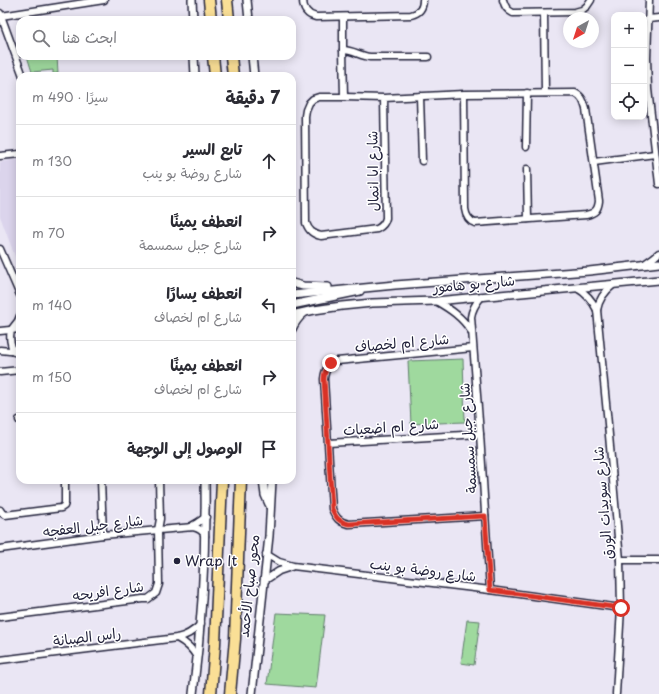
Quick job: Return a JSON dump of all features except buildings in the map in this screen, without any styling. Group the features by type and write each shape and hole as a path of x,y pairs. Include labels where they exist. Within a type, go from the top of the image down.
{"highway":[{"path":"209,0 211,16"},
{"path":"227,0 229,16"},
{"path":"213,60 215,72"},
{"path":"231,60 233,72"},
{"name":"محور صباح الأحمد","path":"211,693 215,644 222,484"},
{"name":"محور صباح الأحمد","path":"230,694 235,639 241,484"}],"street":[{"path":"16,57 1,15 104,0"},
{"path":"192,0 193,16"},
{"path":"247,0 248,16"},
{"path":"303,0 305,10 312,16 316,17 411,15 416,14 422,8 423,0"},
{"path":"503,0 506,8 513,13 575,12 582,10 591,0"},
{"path":"649,0 648,89 659,184"},
{"path":"544,13 545,93"},
{"path":"343,17 344,97"},
{"path":"648,19 659,18"},
{"path":"343,50 352,51 366,57 428,57"},
{"path":"17,60 22,72"},
{"path":"194,60 195,72"},
{"path":"252,60 254,72"},
{"path":"526,147 527,93"},
{"name":"شارع ابا انمال","path":"384,98 385,222 377,229 321,236 315,234 308,228 306,223 306,110 309,103 313,99 319,97 384,98 464,94 575,93 582,98 586,109 599,201 599,206 596,210 592,214 472,222 466,215 464,94"},
{"path":"420,96 422,161"},
{"path":"0,156 16,154"},
{"path":"594,162 655,154"},
{"path":"527,169 528,219"},
{"path":"0,249 16,286"},
{"path":"643,265 659,253"},
{"name":"شارع بو هامور","path":"296,295 659,263"},
{"name":"شارع بو هامور","path":"296,314 342,306 372,303 436,301 659,280"},
{"path":"296,284 312,287 372,287"},
{"name":"شارع سويدات الورق","path":"612,284 600,298 597,310 620,560 621,608 616,694"},
{"path":"296,304 355,293 372,287"},
{"path":"576,288 591,299 597,310"},
{"name":"شارع جبل سمسمة","path":"481,297 471,311 471,317 490,590"},
{"path":"436,301 461,318 472,334"},
{"path":"296,321 306,312"},
{"path":"16,324 11,330 10,338 11,346 16,351"},
{"path":"0,331 16,329"},
{"name":"شارع ام لخصاف","path":"473,348 337,361 326,367 324,379 332,509 338,520 349,524 485,516"},
{"path":"0,350 16,352"},
{"path":"0,372 16,370"},
{"name":"شارع ام اضعيات","path":"328,444 480,434"},
{"path":"0,510 5,515 61,508 65,504 64,484"},
{"path":"101,484 103,535"},
{"name":"شارع افريحه","path":"0,617 143,600 148,599 156,593 159,584 159,484"},
{"path":"193,694 201,624 206,537 205,484"},
{"path":"264,484 265,495 270,506"},
{"name":"محور صباح الأحمد","path":"252,694 269,536 272,484"},
{"name":"شارع جبل العفجه","path":"0,549 103,535 189,527 206,517"},
{"path":"189,527 196,527 204,533 206,537"},
{"name":"شارع روضة بو ينب","path":"266,554 279,562 293,566 490,590 621,608"},
{"path":"620,560 659,560"},
{"path":"264,581 279,571 293,566"},
{"name":"راس الصبانة","path":"0,660 177,638 190,633 201,624"},
{"path":"177,638 187,644 197,657"}],"shaded area":[{"path":"16,160 16,259 0,216 0,162"}],"green space":[{"path":"28,60 57,60 58,72 53,72 53,70 32,72"},
{"path":"463,359 465,422 411,424 408,361"},
{"path":"276,613 325,615 316,688 267,684"},
{"path":"467,620 480,621 474,665 461,663"}],"place":[{"name":"Wrap It","path":"177,561"}],"route":[{"path":"331,363 326,367 324,379 332,509 338,520 349,524 485,516 490,590 621,608"}]}
